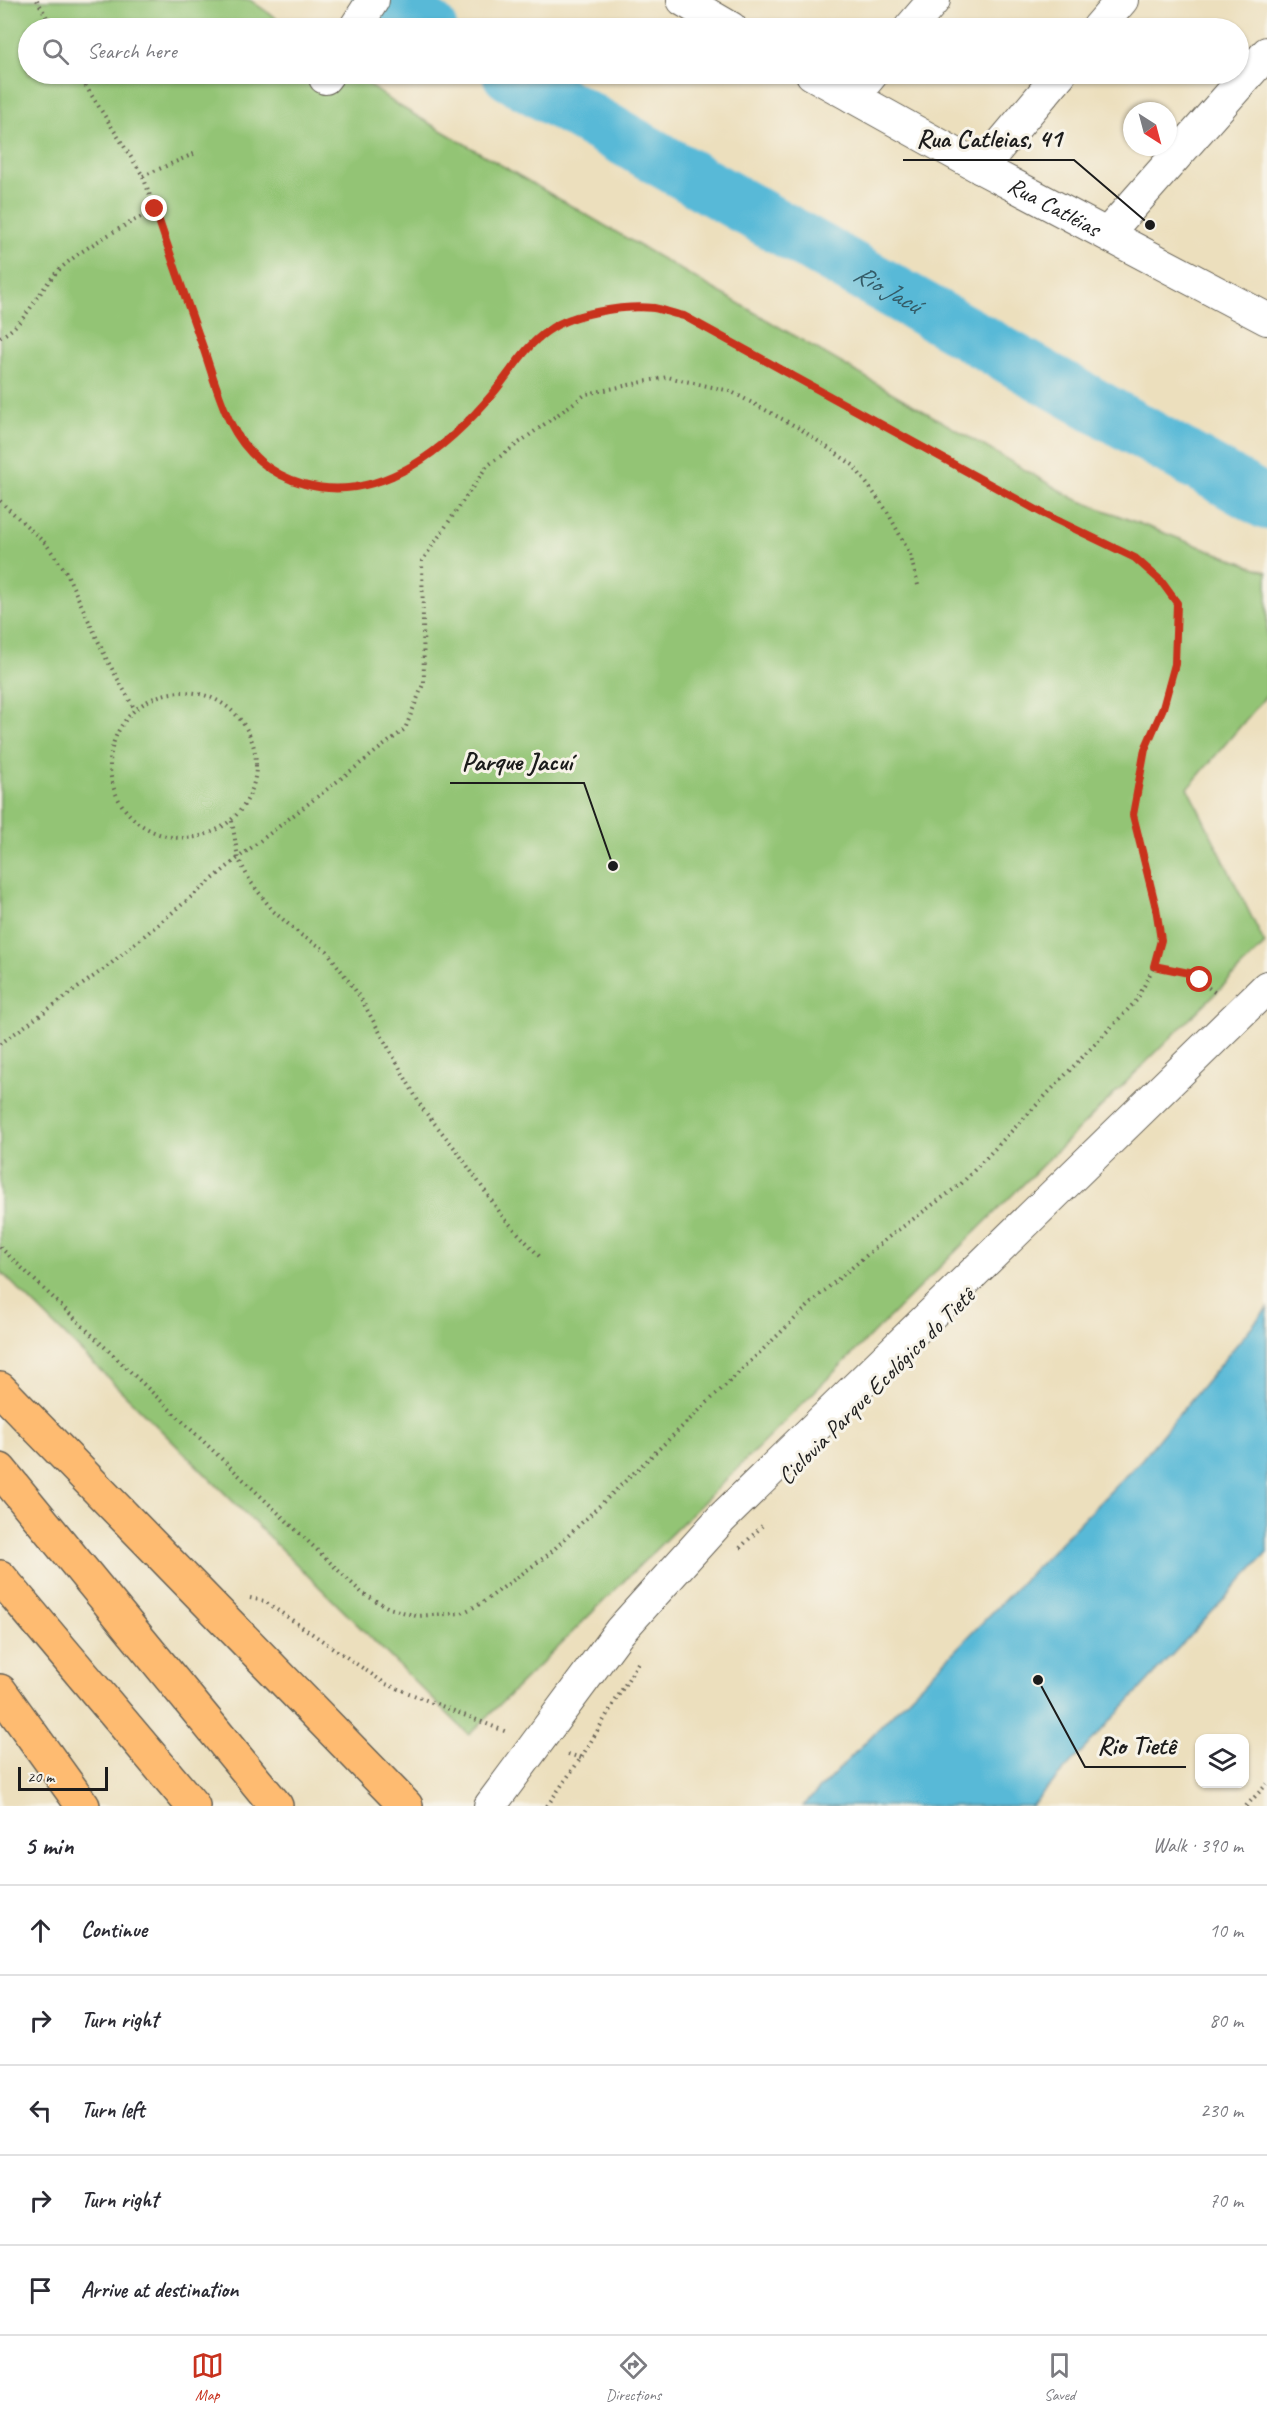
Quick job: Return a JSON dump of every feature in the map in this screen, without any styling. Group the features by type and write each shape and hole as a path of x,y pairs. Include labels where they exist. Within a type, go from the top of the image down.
{"highway":[{"path":"0,1389 321,1722 406,1806"},
{"path":"0,1470 276,1806"},
{"path":"0,1576 193,1806"},
{"path":"0,1691 83,1806"}],"street":[{"path":"362,18 373,0"},
{"path":"683,0 729,17"},
{"path":"919,18 934,0"},
{"path":"1107,18 1122,0"},
{"path":"1249,73 1267,53"},
{"path":"981,168 1052,84"},
{"path":"1107,234 1240,84"},
{"name":"Rua Catléias","path":"862,85 981,168 1267,319"},
{"path":"490,1806 620,1631 721,1519 1267,987"}],"path":[{"path":"37,0 47,18"},
{"path":"0,1247 362,1593 389,1608 416,1616 462,1613 482,1603 549,1554 824,1291 885,1239 961,1184 1137,1000 1154,966 1161,940 1150,878 1133,815 1145,749 1163,708 1175,664 1178,612 1177,603 1161,581 1135,558 1044,514 684,316 654,308 621,309 572,317 549,330 525,351 484,404 451,437 423,460 391,478 359,486 323,489 288,480 266,468 230,423 144,176 84,84"},
{"path":"144,176 198,152"},
{"path":"0,337 18,325 59,270 78,255 155,209"},
{"path":"0,1044 108,966 238,858 405,729 424,682 422,561 487,466 586,394 667,376 730,391 799,428 853,465 892,520 910,554 918,585"},
{"path":"0,501 46,544 66,572 107,660 134,708"},
{"path":"177,690 223,700 253,735 256,782 232,821 189,839 144,829 114,794 110,748 134,708 177,690"},
{"path":"232,821 238,858 250,881 273,911 301,935 327,951 360,997 422,1108 457,1151 503,1217 540,1258"},
{"path":"1154,966 1189,973 1240,1012"},
{"path":"740,1549 765,1523"},
{"path":"244,1596 264,1601 386,1684 536,1744 581,1758"},
{"path":"547,1806 581,1758 639,1661"},
{"path":"1246,1806 1267,1784"}],"green space":[{"path":"0,0 250,0 276,18 18,18 18,84 368,84 396,104 1075,499 1267,572 1267,695 1188,788 1265,944 469,1735 0,1271"}],"water":[{"path":"1267,1308 1267,1553 1031,1806 803,1806 1141,1460"}],"waterway":[{"name":"Rio Jacú","path":"379,0 412,18"},
{"name":"Rio Jacú","path":"527,84 1267,503"}],"place":[{"name":"Rua Catleias, 41","path":"1150,225"},
{"name":"Parque Jacuí","path":"613,866"},
{"name":"Rio Tietê","path":"1038,1680"}],"route":[{"path":"155,209 230,423 266,468 288,480 323,489 359,486 391,478 423,460 451,437 484,404 525,351 549,330 572,317 621,309 654,308 684,316 1044,514 1135,558 1161,581 1177,603 1178,630 1175,664 1163,708 1145,749 1136,785 1133,815 1150,878 1161,940 1154,966 1189,973 1200,980"}]}
